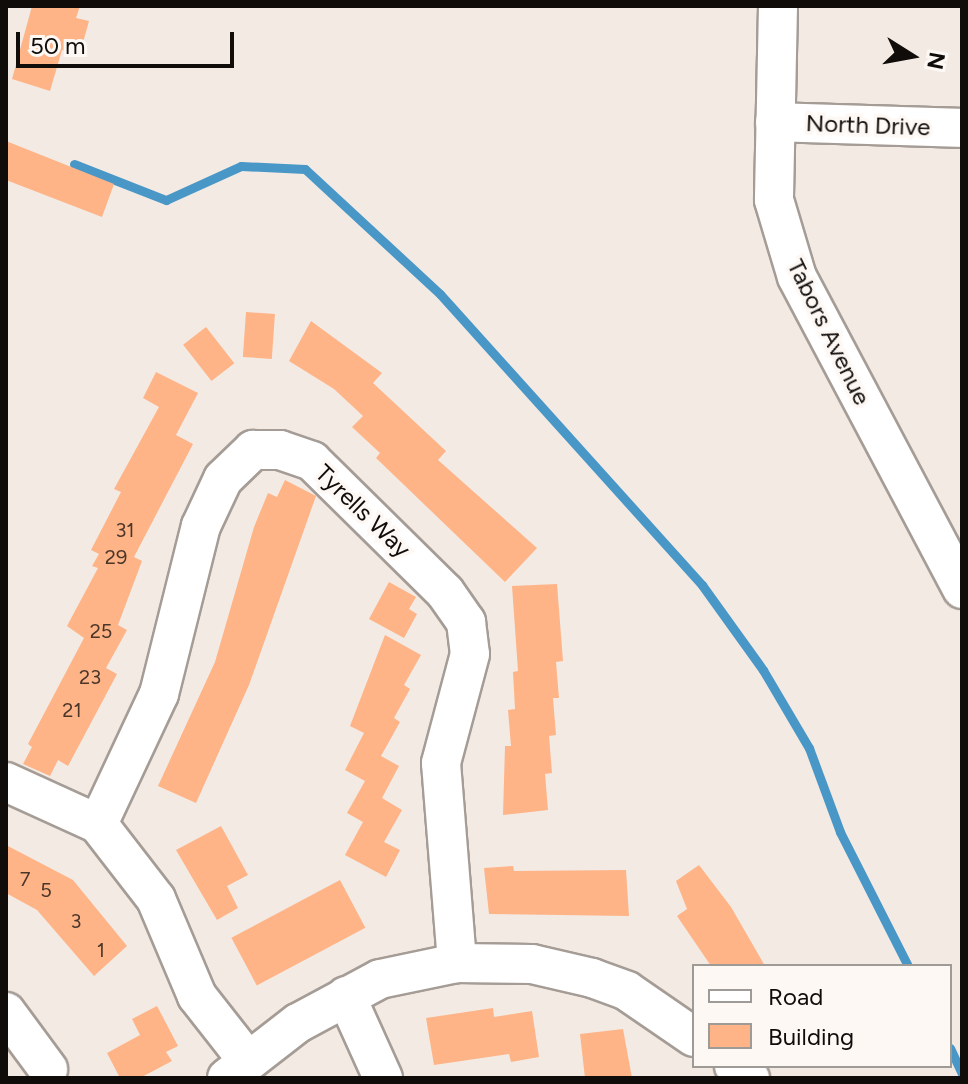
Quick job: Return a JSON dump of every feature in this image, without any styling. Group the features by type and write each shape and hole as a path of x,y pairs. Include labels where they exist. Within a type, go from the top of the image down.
{"street":[{"name":"Tabors Avenue","path":"778,6 774,200 797,277 962,589"},
{"name":"North Drive","path":"775,122 962,128"},
{"name":"Tyrells Way","path":"98,824 159,694 201,526 223,479 253,450 280,450 312,461 445,592 466,622 470,654 441,763 457,963"},
{"path":"6,782 98,824 156,899 197,996 237,1070 346,996 416,968 457,963 532,964 592,978 627,991 692,1036"},
{"path":"346,996 383,1078"},
{"path":"6,1012 48,1069"}],"building":[{"path":"32,6 80,6 76,18 89,21 79,57 62,50 50,91 12,79"},
{"path":"6,141 114,184 102,217 6,180"},
{"path":"246,312 275,314 272,359 243,357"},
{"path":"311,321 382,373 373,383 446,451 438,460 537,548 505,582 376,458 380,453 352,427 363,416 334,389 289,361"},
{"path":"206,327 234,363 211,381 183,345"},
{"path":"156,372 198,393 176,435 193,444 134,557 142,561 118,625 127,630 106,668 117,674 68,766 58,760 50,776 23,764 32,747 28,744 84,638 67,626 98,568 92,566 99,554 91,550 121,492 114,489 159,407 143,398"},
{"path":"285,480 316,496 249,685 196,803 158,786 215,662 254,527 268,493 277,497"},
{"path":"389,582 416,597 409,609 417,614 404,638 369,619"},
{"path":"557,584 563,661 556,662 559,698 553,698 556,735 549,736 552,773 545,774 548,810 503,815 505,746 511,746 508,710 515,709 513,672 518,671 512,586"},
{"path":"385,635 421,655 404,685 410,689 394,718 400,722 381,756 399,766 382,798 402,810 384,842 400,850 386,877 345,855 363,822 347,813 365,781 345,770 364,733 350,726"},
{"path":"221,826 248,875 227,886 238,908 217,920 176,850"},
{"path":"6,845 73,880 127,946 94,976 37,910 6,893"},
{"path":"699,865 731,907 764,964 710,964 677,916 687,909 676,881"},
{"path":"513,866 514,871 626,870 629,916 489,914 484,868"},
{"path":"340,880 365,928 257,985 231,938"},
{"path":"157,1006 178,1046 166,1052 172,1061 140,1078 120,1078 107,1053 140,1035 132,1019"},
{"path":"493,1008 494,1017 532,1011 539,1057 511,1062 509,1054 434,1065 426,1018"},
{"path":"623,1029 632,1078 585,1078 580,1034"}],"waterway":[{"path":"74,164 166,200 241,166 305,169 440,294 702,585 763,670 809,748 840,832 907,964"},
{"path":"952,1052 962,1074"}]}
